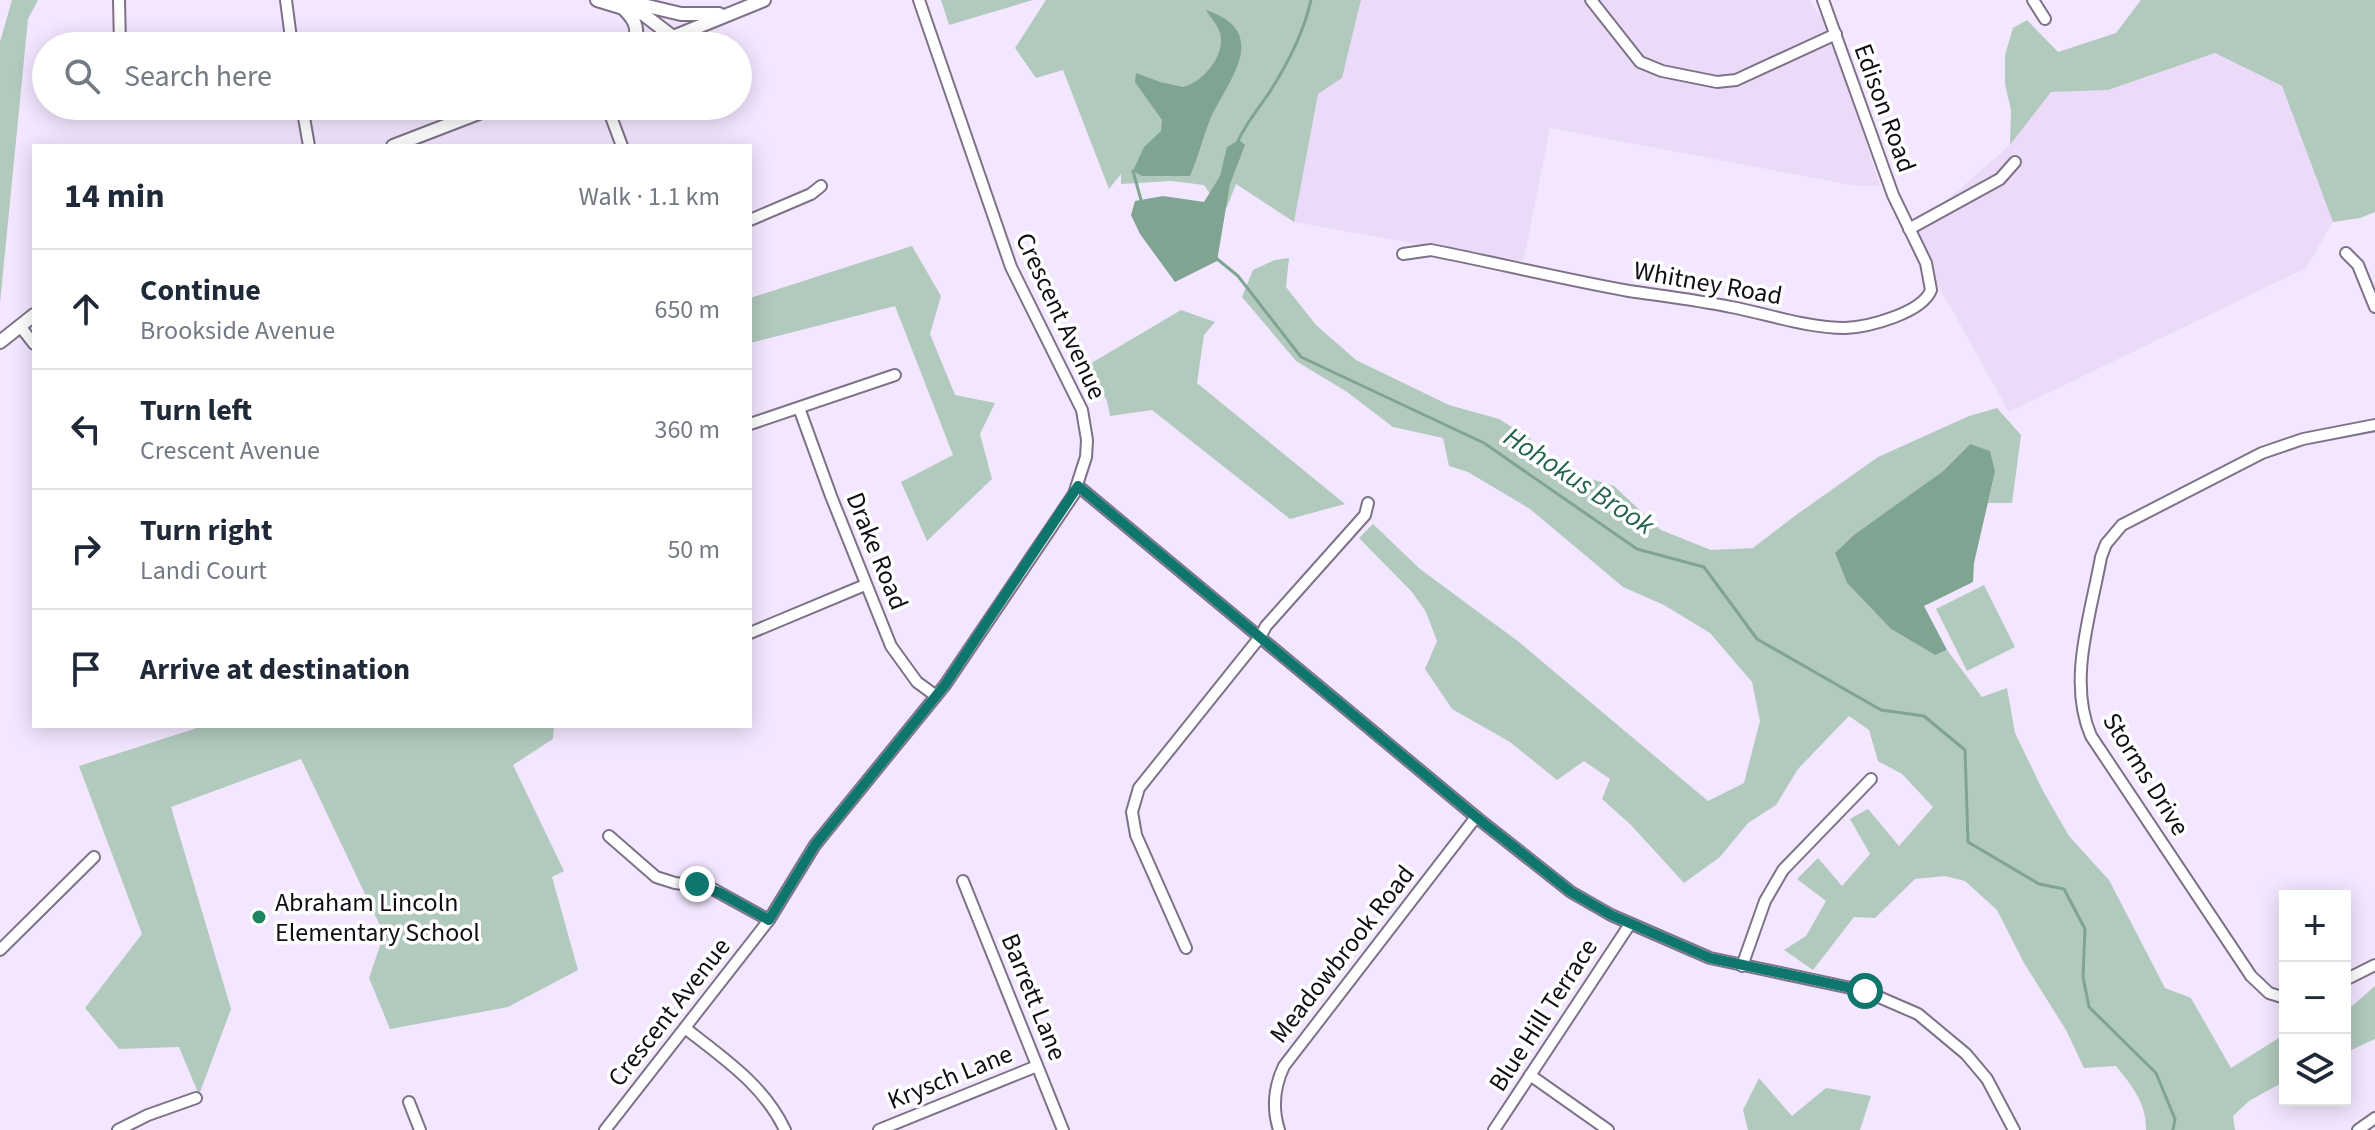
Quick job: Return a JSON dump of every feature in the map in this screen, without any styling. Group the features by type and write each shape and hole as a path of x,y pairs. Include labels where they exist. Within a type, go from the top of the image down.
{"main road":[{"path":"597,0 643,14 666,32"},
{"path":"685,32 764,0"},
{"path":"620,7 626,1 681,14 730,14"},
{"path":"620,7 634,19 636,32"},
{"path":"398,144 461,120"},
{"path":"0,342 32,317"}],"street":[{"path":"119,0 120,32"},
{"path":"286,0 290,32"},
{"name":"Crescent Avenue","path":"605,1130 769,920 815,845 936,696 1006,598 1078,486 1087,449 1082,410 1006,255 919,0"},
{"path":"1591,0 1640,62 1662,71 1717,82 1736,80 1836,34"},
{"name":"Edison Road","path":"1823,0 1888,182 1909,229"},
{"path":"2033,0 2045,19"},
{"path":"304,120 309,144"},
{"path":"612,120 621,144"},
{"path":"1909,229 2000,179 2015,162"},
{"path":"752,219 811,194 821,186"},
{"name":"Whitney Road","path":"1403,254 1431,250 1630,291 1846,328 1884,320 1927,299 1931,290 1926,263 1909,229"},
{"path":"2346,253 2358,265 2375,307"},
{"path":"20,326 32,341"},
{"path":"752,423 895,375"},
{"name":"Drake Road","path":"799,408 891,646 917,682 936,696"},
{"name":"Storms Drive","path":"2279,996 2269,993 2251,976 2091,736 2080,705 2079,683 2101,557 2106,544 2122,525 2262,453 2303,439 2375,425"},
{"path":"1078,486 1476,817 1571,892 1630,924 1710,958 1865,991 1918,1014 1953,1040 1973,1062 1987,1079 2014,1130"},
{"path":"1186,948 1136,835 1134,801 1146,777 1266,626 1365,515 1368,503"},
{"path":"752,632 865,585"},
{"path":"1742,966 1773,885 1783,870 1871,779"},
{"name":"Meadowbrook Road","path":"1279,1130 1274,1101 1284,1066 1476,817"},
{"path":"609,836 656,877 709,887 769,920"},
{"path":"0,950 94,857"},
{"name":"Barrett Lane","path":"963,881 1063,1130"},
{"name":"Blue Hill Terrace","path":"1494,1130 1630,924"},
{"path":"2351,977 2375,965"},
{"path":"685,1028 757,1087 769,1101 785,1130"},
{"name":"Krysch Lane","path":"879,1130 1037,1066"},
{"path":"1530,1075 1608,1130"},
{"path":"118,1130 148,1115 196,1098"},
{"path":"409,1102 420,1130"},
{"path":"2358,1130 2375,1118"}],"shaded area":[{"path":"12,0 38,0 28,19 0,303 0,42"},
{"path":"941,0 1033,0 949,25"},
{"path":"1046,0 1361,0 1342,78 1318,94 1294,222 1236,184 1227,207 1204,185 1171,181 1121,184 1121,174 1109,189 1063,70 1036,78 1015,48"},
{"path":"1361,0 1810,0 1827,23 1880,186 1856,186 1550,128 1523,263 1294,222 1318,93 1342,78"},
{"path":"2141,0 2375,0 2375,212 2333,222 2282,86 2215,53 2108,90 2051,92 2010,145 2011,110 2005,84 2005,55 2013,28 2027,20 2058,52 2116,33"},
{"path":"1206,10 1226,20 1238,32 1241,45 1239,60 1209,122 1190,176 1142,176 1133,171 1144,147 1161,131 1162,120 1135,82 1136,73 1183,87 1205,74 1220,50 1221,41 1219,30"},
{"path":"2214,53 2282,86 2333,222 2306,268 2009,412 1909,233 2010,145 2051,92 2108,90"},
{"path":"1239,140 1245,145 1230,184 1217,261 1175,282 1140,234 1131,215 1135,201 1163,196 1204,202 1220,176 1227,147"},
{"path":"912,246 941,296 930,334 955,395 995,403 980,434 992,479 927,541 901,482 953,455 895,306 752,342 752,297"},
{"path":"1289,258 1286,287 1316,325 1356,360 1449,405 1499,419 1531,439 1539,463 1614,486 1661,530 1711,550 1753,548 1878,457 1969,416 1997,408 2021,435 2012,503 1988,503 1995,472 1970,444 1942,472 1835,553 1847,583 1891,629 1935,655 1947,650 1982,697 2007,688 2015,733 2043,791 2069,836 2109,880 2165,988 2191,998 2231,1068 2279,1038 2279,1084 2249,1101 2233,1116 2235,1130 2146,1130 2144,1112 2128,1081 2116,1066 2084,1068 2066,1030 2024,963 1997,910 1965,881 1945,876 1915,879 1875,918 1854,917 1813,970 1784,950 1806,936 1826,901 1797,879 1818,858 1842,886 1870,854 1850,819 1868,809 1899,846 1933,807 1902,774 1878,761 1869,730 1849,716 1798,769 1776,805 1748,823 1720,857 1684,883 1631,825 1602,799 1610,779 1584,761 1557,780 1510,742 1452,709 1425,669 1437,641 1426,612 1412,592 1359,538 1373,524 1420,569 1519,642 1708,801 1744,783 1760,721 1752,682 1710,633 1664,605 1623,587 1530,509 1468,472 1449,466 1443,438 1393,427 1347,392 1296,361 1242,297 1253,270 1275,260"},
{"path":"1181,310 1215,322 1204,335 1197,383 1345,504 1290,519 1152,410 1110,416 1107,401 1088,365"},
{"path":"1970,444 1990,451 1995,472 1974,563 1973,582 1924,606 1947,650 1935,655 1891,629 1847,583 1835,553 1854,535 1942,472"},
{"path":"1984,585 2015,647 1967,671 1936,609"},
{"path":"197,728 554,728 553,739 513,765 564,871 552,877 578,970 508,1007 390,1029 369,978 384,934 301,759 171,807 231,1009 199,1095 179,1047 119,1049 85,1008 142,934 79,766"},
{"path":"2375,986 2375,1039 2351,1050 2351,1034 2351,1007"},
{"path":"1759,1078 1792,1116 1826,1088 1871,1096 1860,1130 1748,1130 1743,1110"}],"waterway":[{"name":"Hohokus Brook","path":"1238,141 1288,60 1311,0"},
{"path":"1133,171 1141,200"},
{"name":"Hohokus Brook","path":"1216,258 1238,276 1301,357 1484,443 1637,549 1704,567 1757,639 1881,710 1924,716 1965,750 1968,842 2039,884 2064,889 2085,929 2083,977 2089,1007 2156,1073 2175,1119 2173,1130"}],"place":[{"name":"Abraham Lincoln Elementary School","path":"259,917"}],"route":[{"path":"697,884 709,887 769,920 815,845 945,685 1078,486 1476,817 1571,892 1611,915 1710,958 1865,991"}]}
